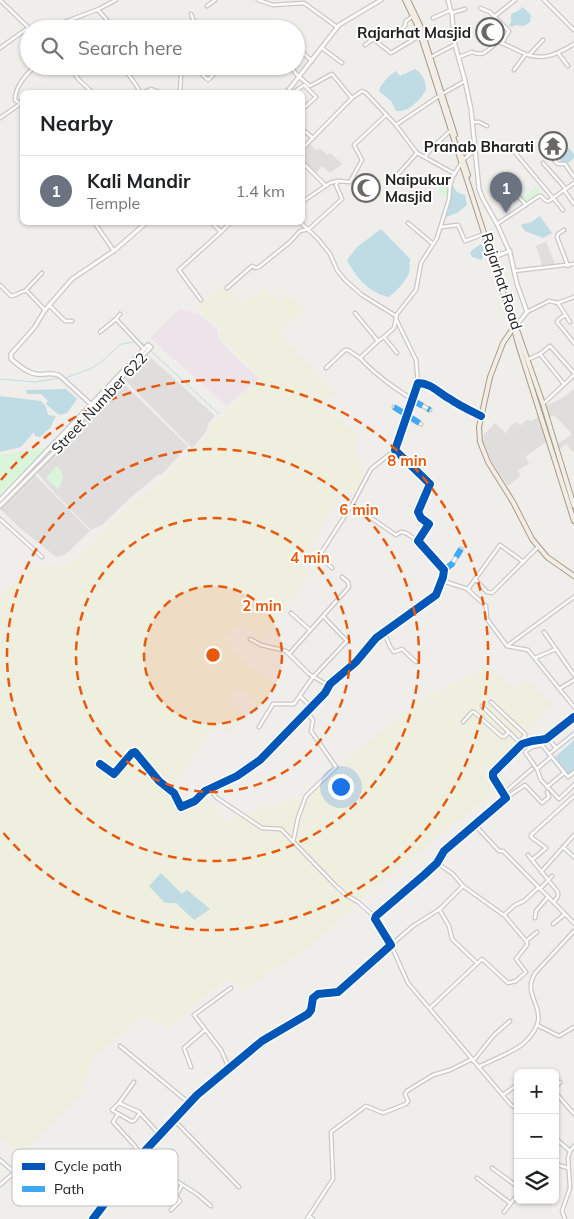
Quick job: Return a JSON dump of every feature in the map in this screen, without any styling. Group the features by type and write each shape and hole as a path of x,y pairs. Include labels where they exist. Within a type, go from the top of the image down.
{"main road":[{"name":"Rajarhat Road","path":"407,0 441,95 515,327"},
{"name":"Rajarhat Road","path":"407,0 420,25 431,57 451,131 515,327"},
{"path":"515,327 574,520"},
{"path":"515,327 503,343 496,360 483,403 479,437 486,457 513,502 527,532 552,561 574,576"},
{"path":"526,361 543,404 574,506"}],"street":[{"path":"0,0 21,20"},
{"path":"71,20 98,10 116,0"},
{"path":"207,6 215,0"},
{"path":"258,0 273,5 304,3 337,28"},
{"path":"305,70 337,28 381,0"},
{"path":"448,0 454,45 465,81 472,122 479,189 510,251 514,271 527,312"},
{"path":"495,16 515,0"},
{"path":"544,0 574,30"},
{"path":"480,8 495,16 510,31 502,43"},
{"path":"433,18 465,9"},
{"path":"98,10 107,20"},
{"path":"191,14 193,20"},
{"path":"400,31 405,26 406,21 413,16"},
{"path":"0,48 20,34"},
{"path":"365,45 373,38 391,53 420,35"},
{"path":"514,70 543,40"},
{"path":"459,57 472,52 478,55 482,54 495,44 502,43 527,55 540,58 558,53 574,44"},
{"path":"431,57 454,45"},
{"path":"322,48 342,63"},
{"path":"558,53 568,66"},
{"path":"305,55 312,61"},
{"path":"289,90 299,77 310,86 332,74 352,98"},
{"path":"20,103 15,100 15,94 27,75"},
{"path":"75,75 90,90"},
{"path":"129,75 139,90"},
{"path":"181,75 181,90"},
{"path":"202,75 208,80 213,75"},
{"path":"396,125 465,81"},
{"path":"297,90 304,85 316,97 305,107"},
{"path":"305,145 352,98 364,91 396,125 417,152 455,174"},
{"path":"0,118 20,105"},
{"path":"305,200 326,186 338,181 350,182 362,160 354,145 386,115"},
{"path":"472,122 479,122 487,126"},
{"path":"305,131 313,138"},
{"path":"425,157 451,131"},
{"path":"360,358 394,328 395,317 416,290 422,263 441,227 449,199 450,184 462,161 476,149"},
{"path":"512,149 563,210"},
{"path":"391,182 417,152"},
{"path":"554,160 558,164 565,164 574,177"},
{"path":"543,163 574,204"},
{"path":"305,165 326,186"},
{"path":"227,288 247,269 252,266 259,267 288,244 300,231 309,229 342,199 336,184 338,181"},
{"path":"505,181 526,205"},
{"path":"498,224 540,196 547,202 574,184"},
{"path":"408,223 433,244"},
{"path":"96,225 114,251"},
{"path":"92,405 56,374 30,372 10,357 12,352 34,328 49,305 75,276 114,251 144,225"},
{"path":"214,225 221,232"},
{"path":"201,300 179,270 228,225"},
{"path":"302,225 318,239 330,254 337,270 345,280 362,295 383,307 395,317 416,360 418,383 395,450 371,470 352,505 320,555 332,568"},
{"path":"441,227 458,225 465,241 484,234"},
{"path":"564,230 557,237 568,266"},
{"path":"494,257 510,251"},
{"path":"514,271 574,264"},
{"path":"0,285 11,296 15,296 25,291 42,273"},
{"path":"25,291 29,292 45,310"},
{"path":"515,327 527,312 549,301 558,303 574,297"},
{"path":"558,303 570,322"},
{"path":"49,305 64,321 72,322"},
{"path":"355,313 378,341"},
{"path":"100,332 120,314"},
{"path":"565,314 557,322 574,343"},
{"path":"116,318 144,349"},
{"path":"384,337 398,353"},
{"name":"Street Number 622","path":"0,500 126,367 148,345 151,347 92,405 54,452 0,506"},
{"path":"526,361 550,346 574,374 543,404"},
{"path":"326,368 345,350 348,350 412,400 430,410"},
{"path":"540,354 564,384"},
{"path":"126,367 129,370"},
{"path":"418,383 424,383 436,389 451,400 481,416"},
{"path":"394,407 421,424"},
{"path":"395,450 430,484 418,512 421,518 429,524 418,541"},
{"path":"352,505 396,535 401,532 406,533 418,541 444,570"},
{"path":"0,519 42,557"},
{"path":"467,589 500,545 522,560"},
{"path":"475,579 487,592 492,593 522,560 538,547"},
{"path":"100,764 114,774 135,752 159,781 174,793 181,807 195,801 209,789 237,776 260,760 311,708 329,686 356,662 374,639 436,595 444,570 452,564 461,549"},
{"path":"289,654 349,587 348,582 342,577"},
{"path":"442,581 467,589 486,606 486,619 507,646 528,650 574,707"},
{"path":"507,646 574,597"},
{"path":"290,614 310,630"},
{"path":"259,727 273,704 293,705 313,677 347,640 323,616"},
{"path":"384,632 390,648 394,652 402,649 416,662"},
{"path":"544,632 574,675"},
{"path":"250,639 261,645 284,650 307,673 329,686"},
{"path":"535,658 556,649"},
{"path":"560,689 574,680"},
{"path":"300,696 311,708"},
{"path":"491,702 525,734 520,743 493,773 506,798"},
{"path":"482,706 520,743"},
{"path":"293,842 298,818 306,796 336,767 311,731 313,719 307,712"},
{"path":"463,722 474,712 501,736 504,737 509,732"},
{"path":"520,743 548,738 573,719"},
{"path":"536,769 556,748 574,734"},
{"path":"548,738 556,748"},
{"path":"574,772 568,777 542,745 532,747 525,752 541,780 559,799 574,785"},
{"path":"503,794 532,769"},
{"path":"548,787 564,773"},
{"path":"375,917 437,863 444,851 506,798 525,785 542,803 549,797 547,792"},
{"path":"209,789 217,798 262,828 281,830 336,886 375,917 391,945 404,977 478,1067 514,1107"},
{"path":"532,860 546,848 531,837 531,835 574,796"},
{"path":"475,825 498,850 503,851 574,923"},
{"path":"541,872 574,835"},
{"path":"563,848 574,857"},
{"path":"528,855 559,894 554,902"},
{"path":"437,863 452,873 463,886 504,915 526,941 527,945 516,959 532,978"},
{"path":"504,915 515,905 524,901 552,876"},
{"path":"146,1149 188,1103 229,1068 272,1034 308,1014 311,1010 312,998 318,994 338,992 413,926 439,909 463,886"},
{"path":"535,918 536,911 548,897"},
{"path":"439,909 449,926 452,939 477,963"},
{"path":"553,924 565,914"},
{"path":"478,1067 522,1045 537,1025 539,1009 530,988 532,978 574,931"},
{"path":"526,941 537,932"},
{"path":"430,1008 480,959 483,959 509,984 516,981 526,972"},
{"path":"229,1068 223,1053 194,1014 231,988"},
{"path":"307,1219 333,1179 331,1132 366,1106 383,1113 406,1104 408,1101 407,1091 431,1076 473,1060 494,1035 510,1021"},
{"path":"537,1025 559,1036 574,1026"},
{"path":"192,1066 184,1048 205,1030"},
{"path":"120,1046 188,1103"},
{"path":"134,1082 112,1110 133,1121 140,1113"},
{"path":"503,1095 514,1087"},
{"path":"559,1096 574,1114"},
{"path":"119,1102 140,1113 159,1134"},
{"path":"118,1114 113,1122 138,1149"},
{"path":"174,1120 240,1187"},
{"path":"559,1141 570,1151"},
{"path":"565,1219 562,1211 570,1188 568,1158 574,1146"},
{"path":"0,1160 12,1170"},
{"path":"559,1165 568,1168"},
{"path":"492,1168 514,1184"},
{"path":"0,1185 12,1174"},
{"path":"477,1178 510,1203"},
{"path":"178,1182 198,1194 211,1206"},
{"path":"178,1192 182,1185"},
{"path":"504,1212 514,1198"},
{"path":"93,1219 103,1206"},
{"path":"171,1210 175,1206"},
{"path":"309,1216 313,1219"}],"shaded area":[{"path":"309,143 316,150 320,148 327,155 330,153 342,164 330,173 322,166 315,174 305,163 305,148"},
{"path":"546,242 556,266 543,267 536,246"},
{"path":"179,309 199,314 217,329 219,340 259,379 227,406 150,338"},
{"path":"147,354 215,416 208,423 207,431 192,448 124,379"},
{"path":"121,381 188,446 161,475 159,474 129,499 102,525 91,530 36,471 64,437"},
{"path":"574,389 574,453 566,444 557,451 555,446 572,434 554,415 548,418 544,407 564,397"},
{"path":"542,416 549,440 526,456 529,464 518,470 520,476 508,486 490,459 483,443 484,434 495,423 506,433 510,426 517,422 520,425 527,420 531,421"},
{"path":"34,474 90,531 66,554 56,557 0,509"}],"green space":[{"path":"447,178 451,179 447,197 437,193 441,184"},
{"path":"536,187 541,193 526,205 521,199"},
{"path":"224,286 243,303 263,289 280,300 288,294 303,310 279,331 334,393 323,405 358,436 355,454 365,479 354,493 343,491 302,561 309,574 261,642 242,623 221,640 253,669 275,685 260,704 239,688 227,701 243,718 230,734 223,723 205,735 173,789 182,809 204,796 224,820 304,796 417,701 487,666 514,689 527,679 551,704 528,732 498,755 486,776 493,793 381,882 315,942 246,989 226,978 168,1029 143,1015 93,1057 82,1094 27,1149 13,1149 0,1135 0,594 33,567 66,565 78,557 121,513 156,486 209,434 212,425 261,378 221,339 219,327 204,316 196,305"},
{"path":"48,447 0,498 0,455"},
{"path":"57,466 63,477 58,489 46,478"}],"water":[{"path":"523,7 531,15 530,22 524,26 509,26 511,14"},
{"path":"415,69 424,78 426,90 417,102 409,108 396,111 391,101 379,91 380,88 396,71 400,76"},
{"path":"568,147 574,154 574,158 568,163 563,164 557,156"},
{"path":"452,185 457,192 465,195 467,205 457,213 446,217"},
{"path":"540,216 552,233 543,238 525,231 521,226 522,224 530,223"},
{"path":"381,229 411,260 407,277 401,286 389,297 375,292 364,284 347,260 357,247"},
{"path":"481,244 486,253 481,260 472,257 470,253"},
{"path":"66,389 77,399 67,413 59,415 46,404 48,401 41,394 27,394 26,390"},
{"path":"0,396 41,401 46,407 48,415 56,416 50,428 40,437 35,436 34,432 21,447 0,452"},
{"path":"574,740 574,771 568,776 555,757"},
{"path":"161,873 182,894 187,890 210,909 194,920 176,903 165,903 149,886"}],"waterway":[{"path":"65,378 90,369 100,363 121,344 134,342"},
{"path":"140,342 145,345"},
{"path":"150,350 219,414"},
{"path":"0,379 35,382 59,378"}],"marked path":[{"path":"412,400 430,410"},
{"path":"394,407 421,424"},
{"path":"444,570 452,564 461,549"}],"cycle path":[{"path":"100,764 114,774 135,752 159,781 174,793 181,807 195,801 205,791 237,776 260,760 325,693 330,684 356,662 376,638 436,595 444,570 418,541 429,524 421,518 418,512 430,484 395,450 418,383 431,386 458,404 481,416"},
{"path":"147,1149 197,1095 262,1041 308,1014 311,1010 313,998 318,994 338,992 391,945 375,919 376,916 437,863 444,851 506,798 493,777 493,773 522,744 546,739 574,717"},
{"path":"93,1219 103,1206"}],"place":[{"name":"Rajarhat Masjid","path":"490,32"},
{"name":"Pranab Bharati","path":"553,146"},
{"name":"Naipukur Masjid","path":"366,188"},
{"name":"Kali Mandir","path":"506,213"}]}
